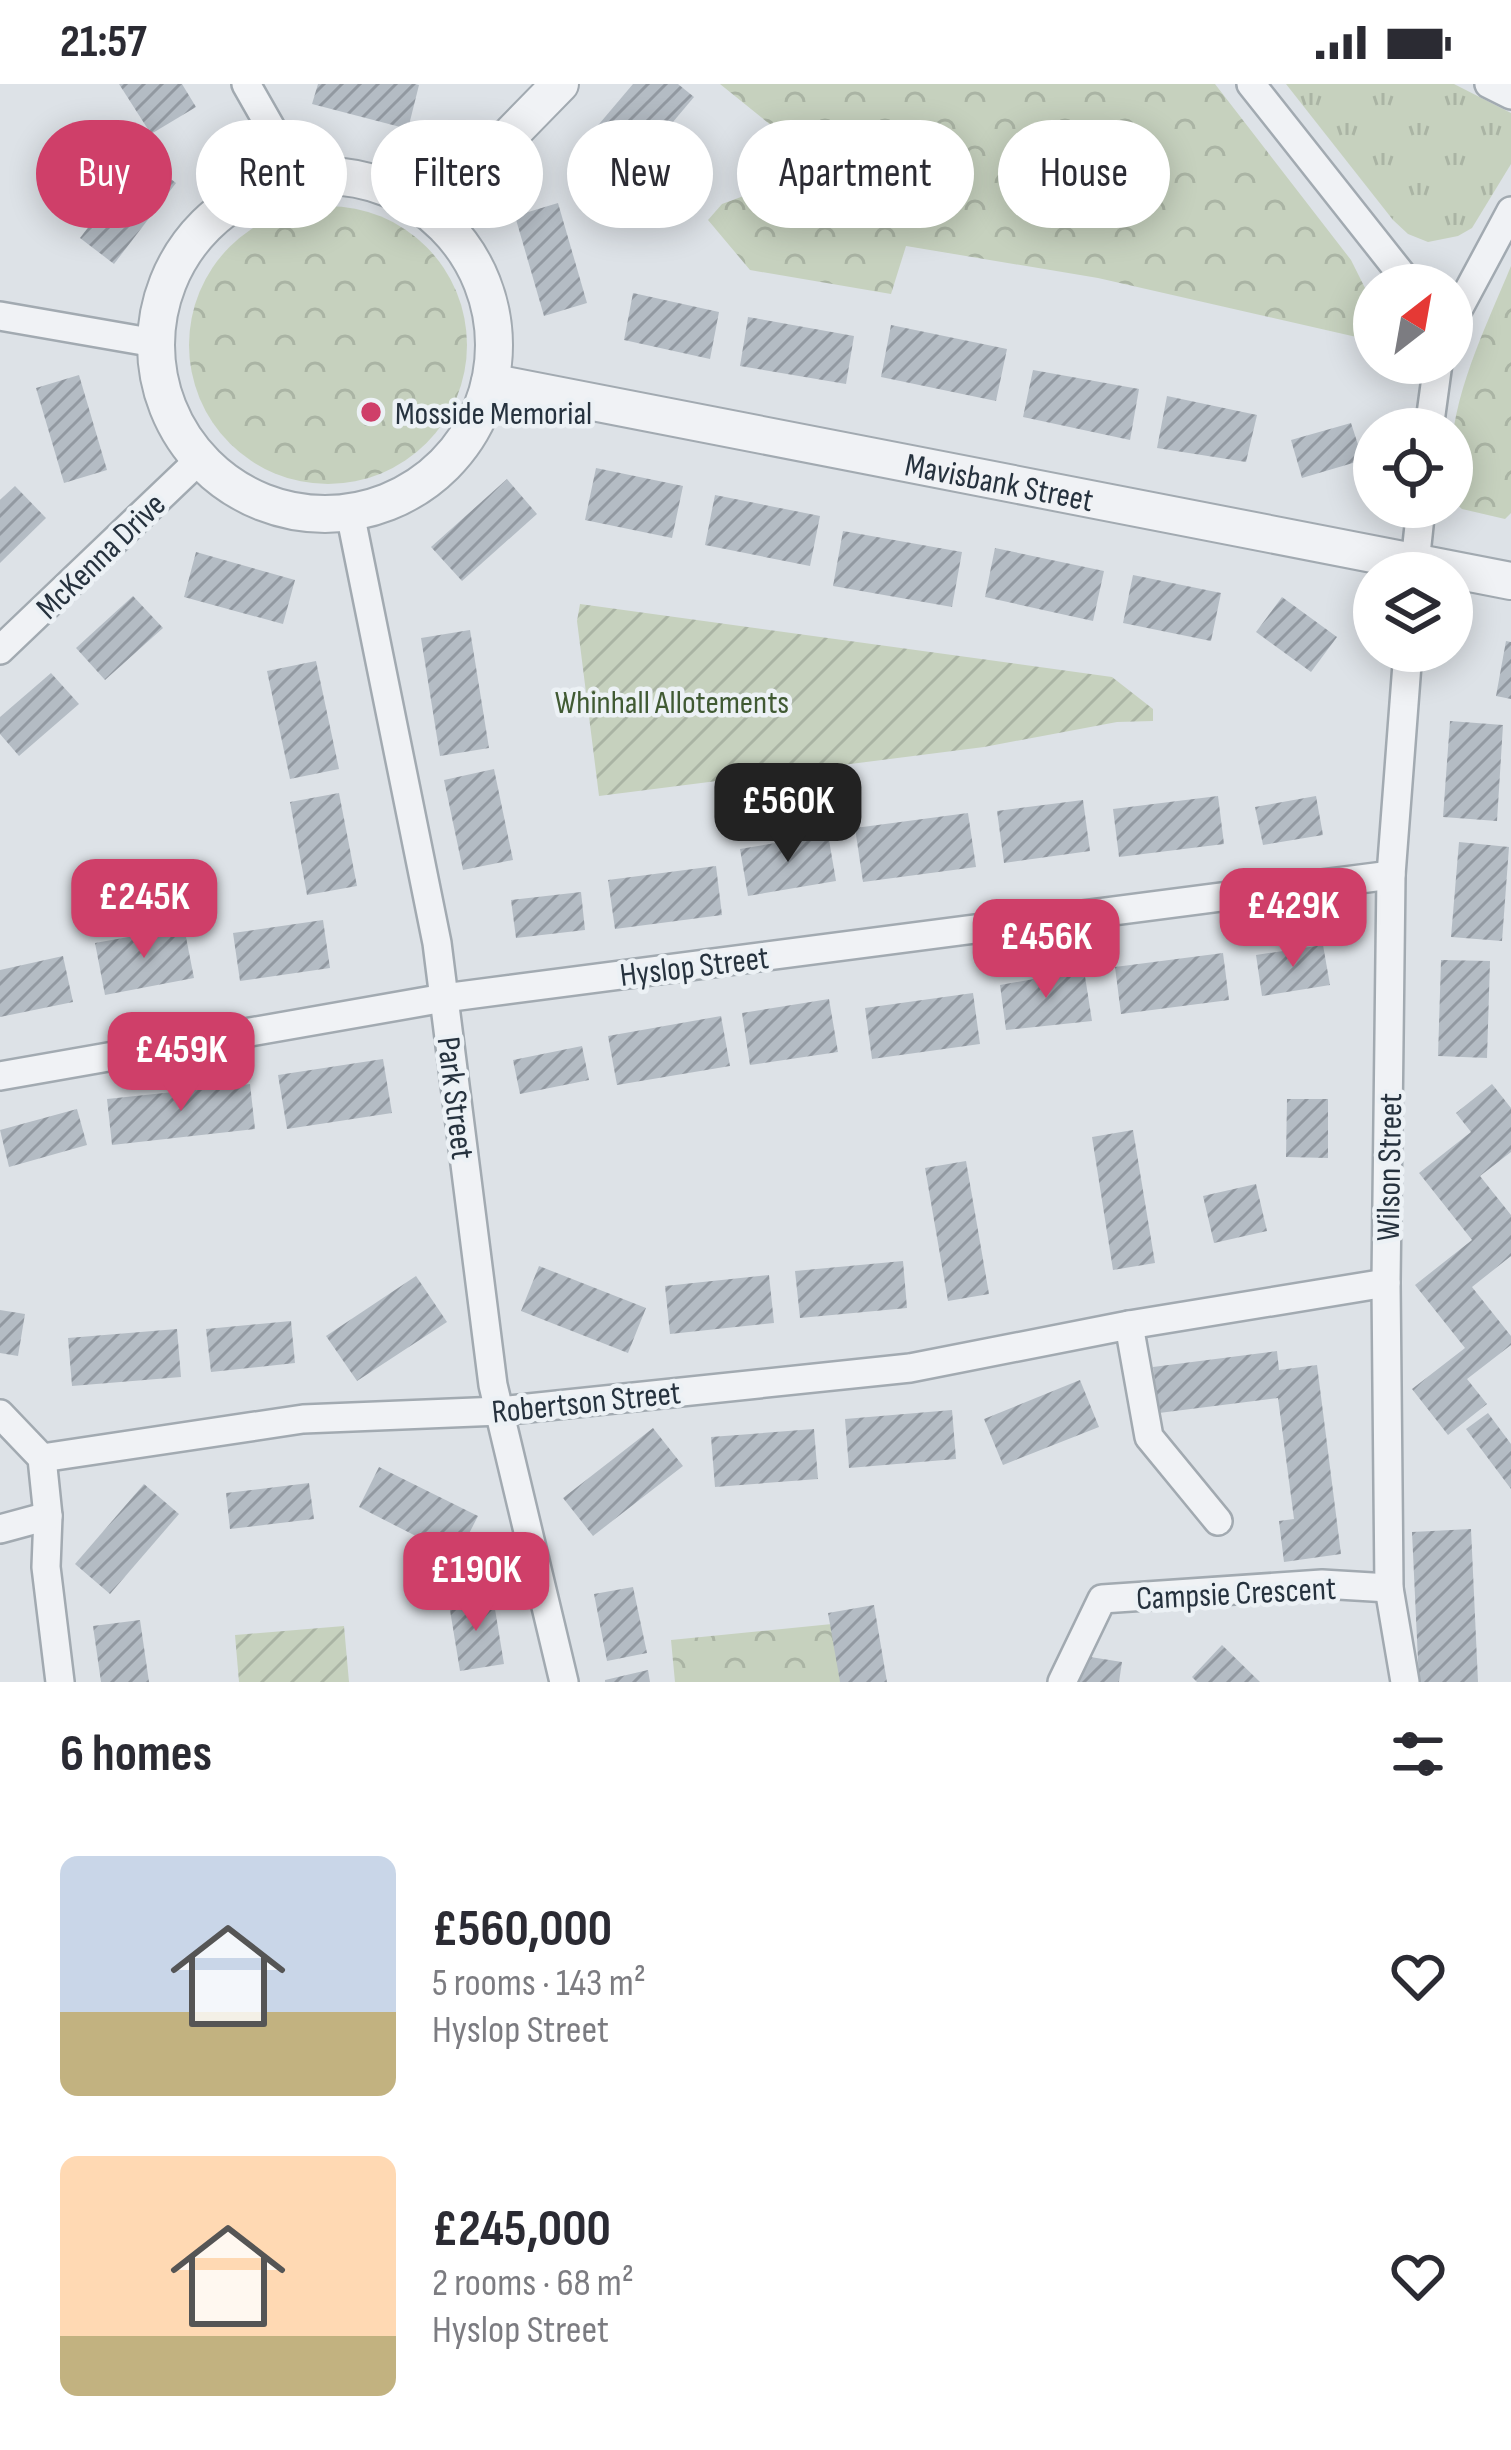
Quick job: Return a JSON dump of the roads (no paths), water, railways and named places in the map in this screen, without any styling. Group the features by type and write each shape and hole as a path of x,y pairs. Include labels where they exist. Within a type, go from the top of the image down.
{"street":[{"path":"246,84 266,120"},
{"path":"525,120 560,84"},
{"path":"1251,84 1393,264"},
{"path":"1489,84 1511,95"},
{"path":"1473,282 1511,211"},
{"path":"201,228 170,274 156,321 160,385 167,405 199,460 246,496 303,513 350,513 382,505 438,472 478,419 494,356 489,303 468,254 445,228"},
{"path":"0,316 155,343"},
{"name":"Mavisbank Street","path":"490,382 1353,555"},
{"name":"McKenna Drive","path":"0,650 199,460"},
{"name":"Park Street","path":"350,513 437,943 493,1385 564,1682"},
{"name":"Mavisbank Street","path":"1473,576 1511,581"},
{"name":"Wilson Street","path":"1405,1682 1389,1588 1386,1283 1391,874 1406,672"},
{"name":"Hyslop Street","path":"0,1076 444,998 1391,874"},
{"name":"Robertson Street","path":"42,1458 303,1419 500,1411 910,1368 1129,1325 1386,1283"},
{"path":"1129,1325 1149,1438 1218,1521"},
{"path":"0,1414 42,1458 48,1516 46,1567 60,1682"},
{"path":"0,1529 48,1516"},
{"name":"Campsie Crescent","path":"1062,1682 1102,1599 1322,1584 1389,1588"}],"place":[{"name":"Mosside Memorial","path":"371,412"}],"park label":[{"name":"Whinhall Allotements","path":"672,701"}]}
